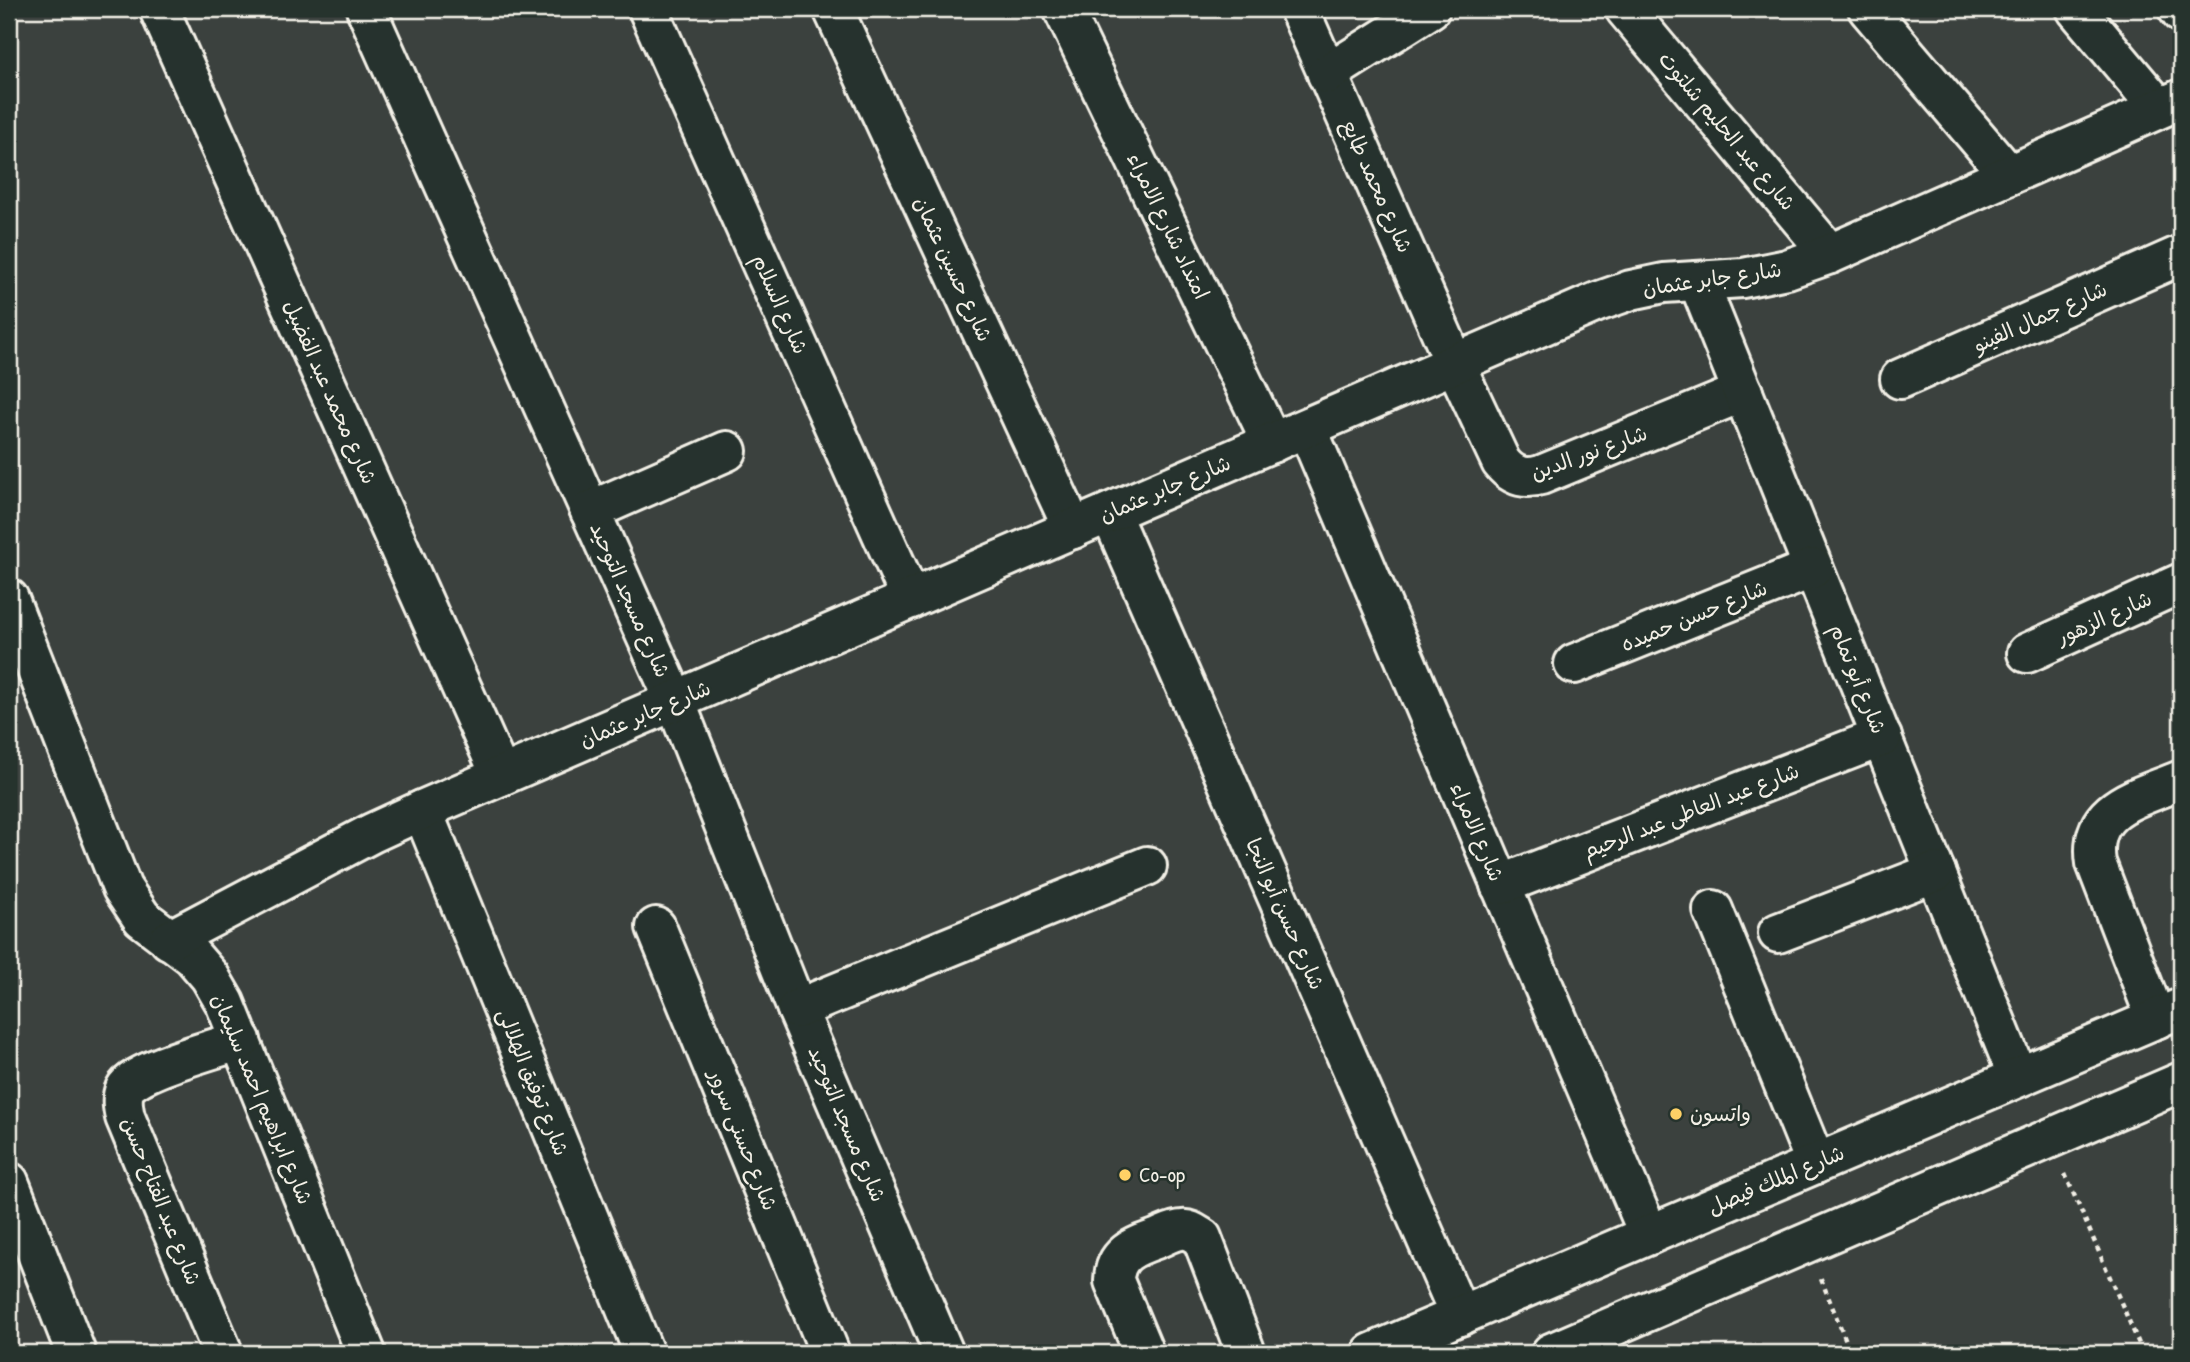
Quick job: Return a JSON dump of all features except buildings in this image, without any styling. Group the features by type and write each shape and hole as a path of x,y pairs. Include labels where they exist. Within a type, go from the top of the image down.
{"street":[{"name":"شارع محمد عبد الفضيل","path":"159,9 501,776"},
{"name":"شارع مسجد التوحيد","path":"366,9 675,701 797,1009 944,1353"},
{"name":"شارع السلام","path":"648,9 911,599"},
{"name":"شارع حسين عثمان","path":"832,9 1073,529"},
{"name":"امتداد شارع الامراء","path":"1063,9 1272,443"},
{"name":"شارع محمد طايع","path":"1299,9 1455,364"},
{"path":"1327,74 1430,9"},
{"name":"شارع عبد الحليم شلتوت","path":"1625,9 1830,254"},
{"path":"1868,9 2010,175"},
{"path":"2076,9 2170,103"},
{"name":"شارع جابر عثمان","path":"169,940 361,838 422,810 1597,302 1631,290 1664,283 1754,276 1787,269 1830,254 2170,103"},
{"name":"شارع جمال الفينو","path":"1899,379 2181,255"},
{"name":"شارع أبو تمام","path":"1698,281 2018,1077"},
{"name":"شارع نور الدين","path":"1455,364 1501,462 1507,469 1523,477 1541,475 1743,393"},
{"name":"شارع الامراء","path":"1307,428 1649,1235"},
{"path":"590,511 727,451"},
{"name":"شارع حسن أبو النجا","path":"1110,513 1460,1316"},
{"name":"شارع حسن حميده","path":"1574,664 1814,568"},
{"name":"شارع الزهور","path":"2027,653 2181,583"},
{"name":"شارع ابراهيم احمد سليمان","path":"9,600 122,888 142,918 192,956 210,977 242,1040 366,1353"},
{"name":"شارع عبد العاطى عبد الرحيم","path":"1500,885 1881,737"},
{"path":"2169,1013 2096,863 2094,848 2096,833 2103,820 2114,809 2181,780"},
{"name":"شارع توفيق الهلالى","path":"422,810 645,1353"},
{"path":"797,1009 1147,866"},
{"path":"1778,933 1936,872"},
{"path":"1713,910 1816,1164"},
{"name":"شارع حسنى سرور","path":"656,927 830,1353"},
{"name":"شارع الملك فيصل","path":"1372,1353 2169,1013"},
{"name":"شارع عبد الفتاح حسن","path":"223,1353 125,1117 122,1101 125,1089 147,1071 242,1040"},
{"path":"1577,1348 1807,1243 2181,1082"},
{"path":"9,1182 76,1353"},
{"path":"1144,1353 1114,1281 1117,1262 1131,1248 1185,1230 1202,1238 1246,1353"}],"path":[{"path":"2050,1138 2143,1353"},
{"path":"1807,1243 1851,1353"}],"place":[{"name":"واتسون","path":"1676,1114"},
{"name":"Co-op","path":"1125,1175"}]}
